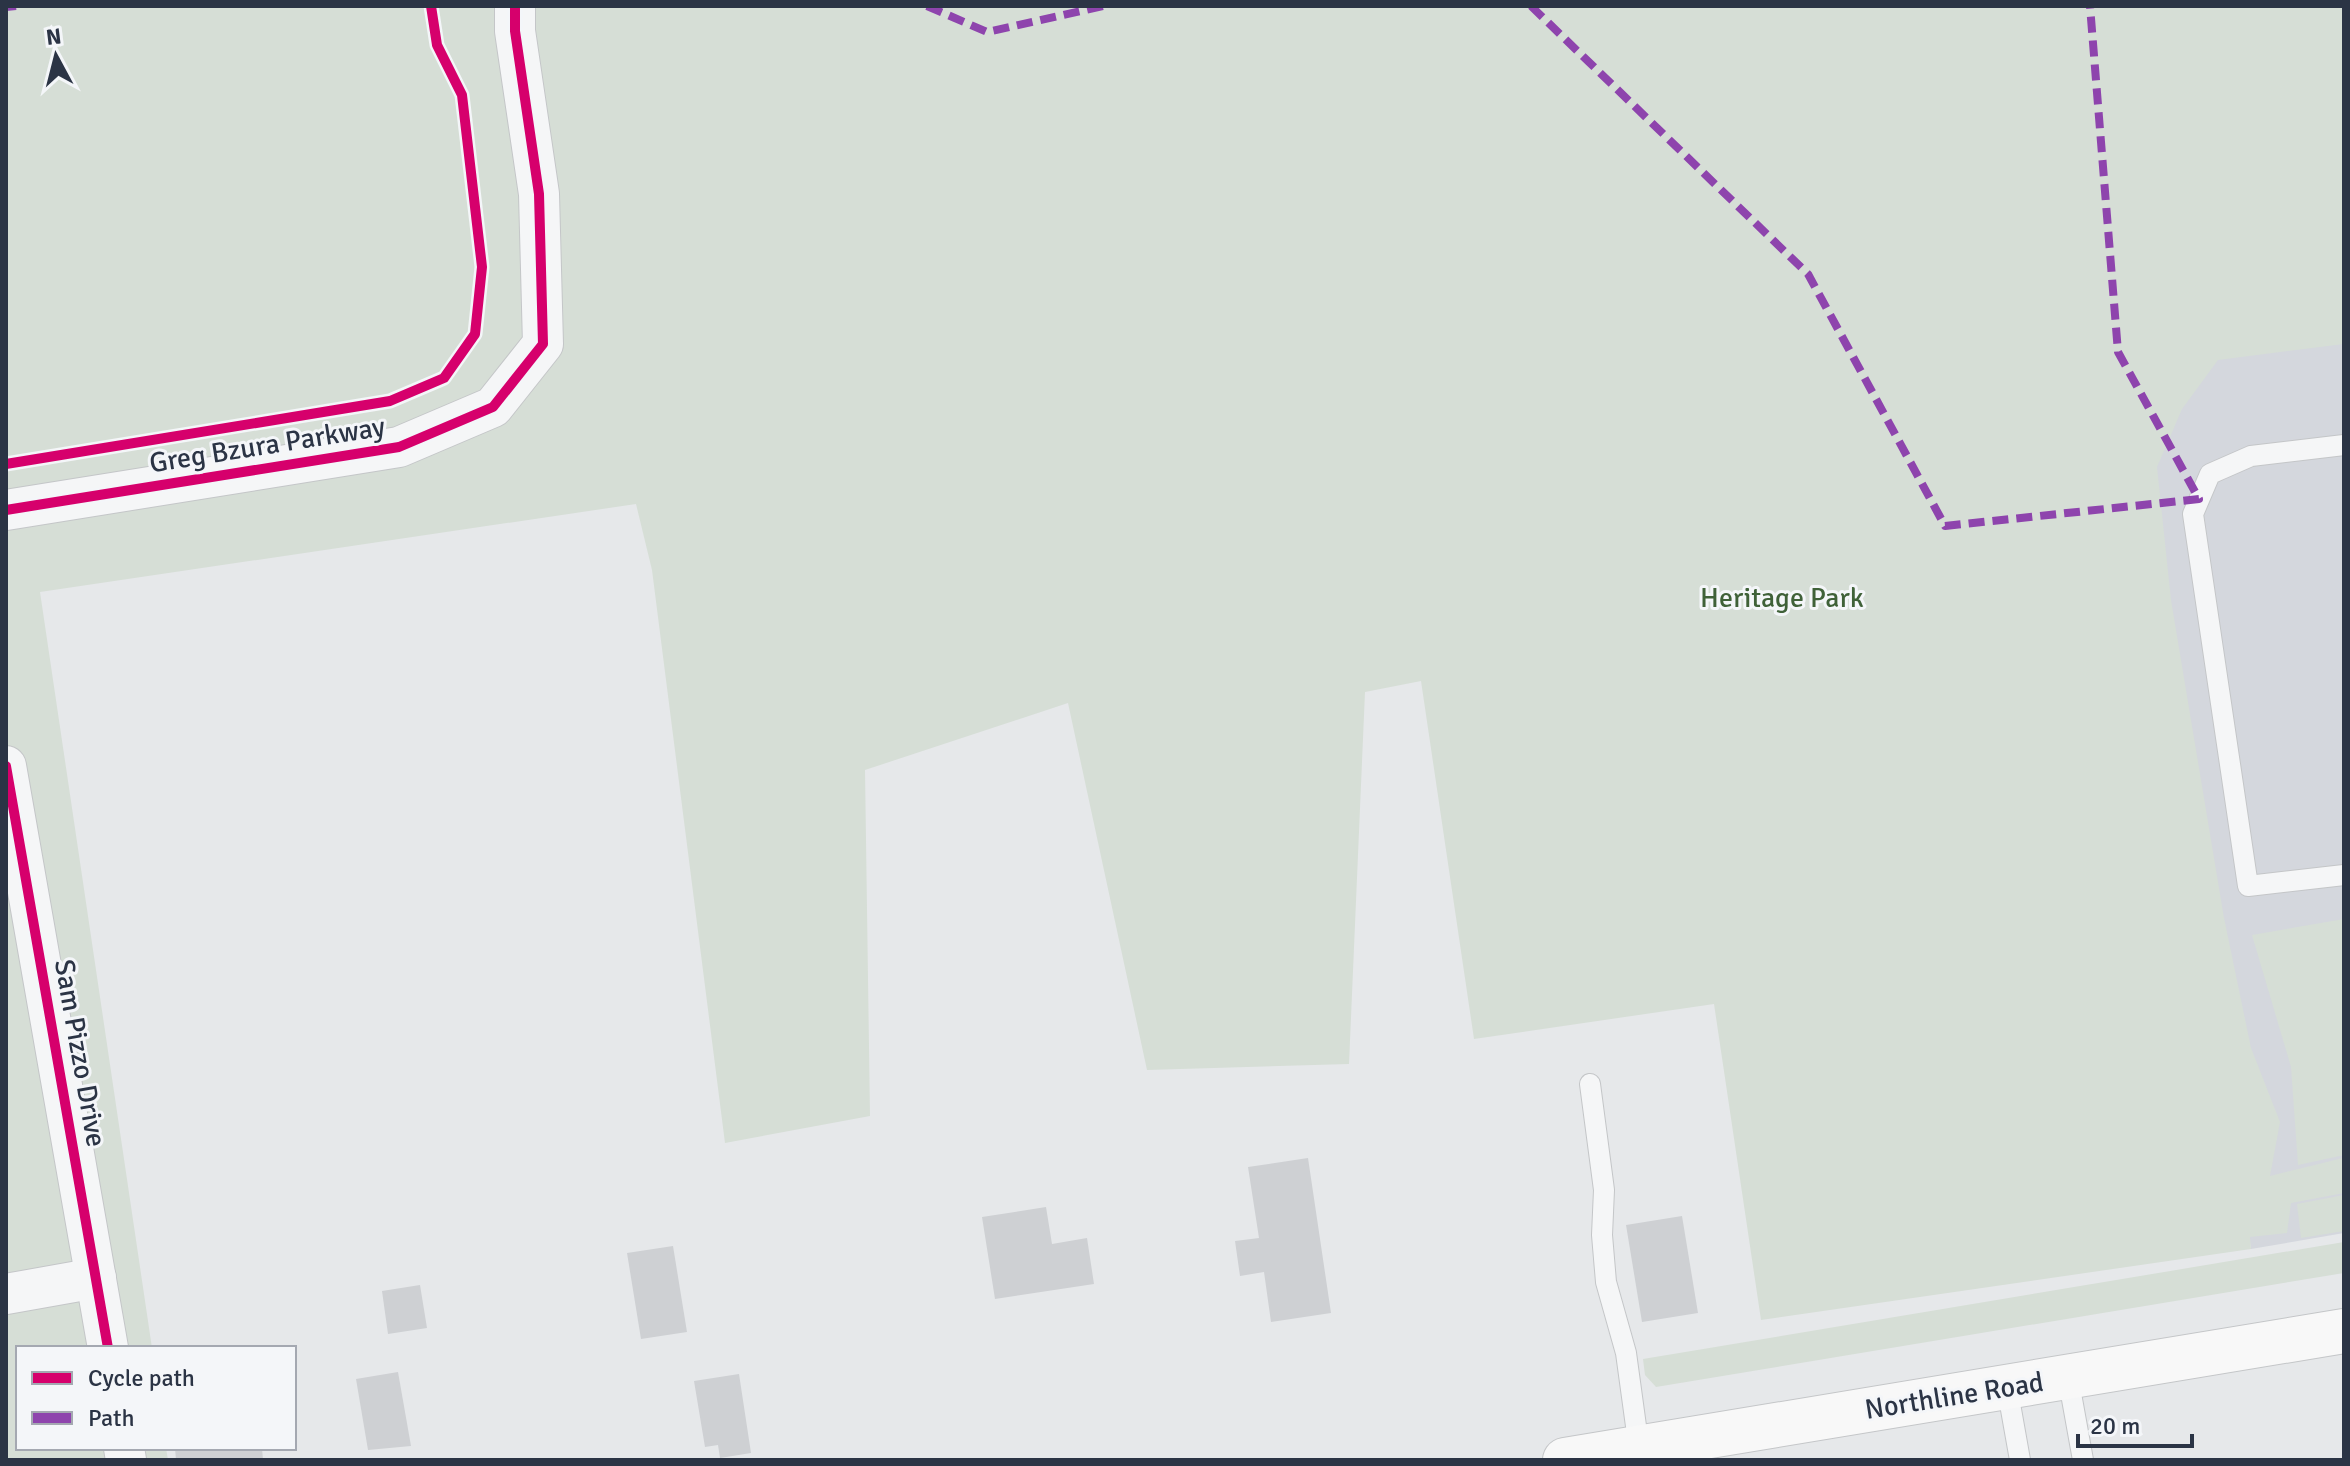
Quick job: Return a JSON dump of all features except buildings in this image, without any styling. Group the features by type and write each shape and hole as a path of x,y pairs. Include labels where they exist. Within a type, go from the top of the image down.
{"main road":[{"name":"Northline Road","path":"1565,1460 1639,1448 1695,1449 2007,1387 2344,1331"}],"street":[{"name":"Greg Bzura Parkway","path":"6,510 399,447 493,407 543,344 539,194 515,31 515,6"},
{"name":"Sam Pizzo Drive","path":"6,766 108,1346"},
{"path":"6,1294 96,1278"}],"lane":[{"path":"2344,445 2251,456 2210,474 2193,514 2248,886 2344,875"},
{"path":"1590,1084 1604,1190 1602,1235 1606,1282 1626,1353 1639,1448"},
{"path":"2068,1377 2083,1460"},
{"path":"2007,1387 2020,1460"}],"shaded area":[{"path":"2067,6 2344,6 2344,1233 2251,1249"}],"green space":[{"name":"Heritage Park","path":"6,6 2344,6 2344,344 2218,360 2182,409 2157,467 2171,600 2224,918 2251,1048 2280,1122 2270,1176 2343,1158 2344,1193 2291,1203 2287,1233 2250,1237 2251,1249 1761,1320 1714,1004 1474,1039 1421,681 1365,692 1349,1064 1147,1070 1068,703 865,770 870,1116 725,1143 652,570 636,504 40,592 152,1346 16,1346 16,1450 166,1450 168,1460 6,1460"},
{"path":"2344,919 2344,1155 2298,1165 2291,1067 2252,935"},
{"path":"2344,1195 2344,1231 2301,1238 2297,1204"},
{"path":"2344,1242 2344,1273 1656,1387 1645,1375 1643,1359"}],"marked path":[{"path":"6,7 16,6"},
{"path":"927,6 987,32 1103,6"},
{"path":"1531,6 1808,274 1945,526 2199,499 2118,352 2090,6"}],"cycle path":[{"path":"6,464 390,401 444,378 475,334 482,267 462,95 437,45 431,6"},
{"path":"6,510 399,447 493,407 543,344 539,194 515,31 515,6"},
{"path":"6,766 108,1346"}]}
